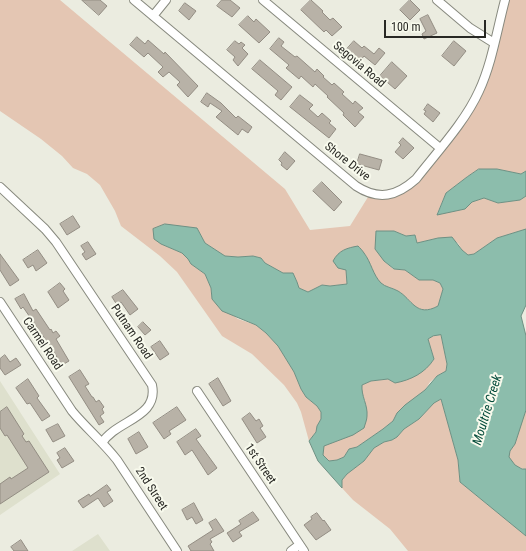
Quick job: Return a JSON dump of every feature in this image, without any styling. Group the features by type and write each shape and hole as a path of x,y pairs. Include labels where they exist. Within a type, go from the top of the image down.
{"street":[{"name":"Shore Drive","path":"134,0 350,181 368,192 387,195 403,190 416,179 465,116 476,97 484,76 505,0"},
{"path":"153,16 166,0"},
{"name":"Segovia Road","path":"263,0 440,148"},
{"path":"437,0 470,28 494,43"},
{"name":"Putnam Road","path":"0,187 45,229 56,242 152,385 153,396 148,407 110,433 102,443"},
{"name":"Carmel Road","path":"0,302 65,399 86,427 102,443"},
{"name":"1st Street","path":"197,391 302,548"},
{"name":"2nd Street","path":"102,443 117,460 177,551"},
{"path":"291,551 302,548"}],"shaded area":[{"path":"0,0 60,0 285,189 310,230 350,226 368,197 388,198 404,192 480,97 509,0 526,0 526,171 521,174 497,169 479,169 446,193 437,214 465,209 472,202 484,198 498,203 520,200 526,196 526,229 497,238 474,254 468,255 462,250 458,243 438,238 417,243 415,235 406,236 394,231 384,261 393,269 405,270 419,280 433,280 440,283 443,289 438,306 424,310 419,309 398,291 381,284 373,274 365,254 346,270 347,284 330,286 322,285 308,292 299,288 293,273 283,273 265,263 261,258 253,256 225,256 205,243 197,228 161,244 182,253 191,264 205,274 211,288 212,299 238,319 256,325 278,346 294,372 306,397 317,406 321,412 321,419 317,426 316,432 309,441 297,403 284,385 252,354 222,336 177,272 160,256 121,226 115,211 100,185 87,174 73,168 62,156 41,139 0,111"},
{"path":"441,335 447,364 446,371 430,382 425,390 397,413 393,421 383,429 357,447 349,449 344,457 329,461 323,455 323,446 347,437 365,401 362,393 362,385 371,381 389,379 395,383 421,372 434,359 428,339 433,336"},
{"path":"0,381 60,474 0,515"},
{"path":"441,399 458,460 460,482 526,536 526,551 408,551 390,529 353,500 342,488 342,480 347,474 364,461 374,448 397,437 404,429 419,419 434,403"},
{"path":"526,410 526,469 524,469 514,464 510,460 509,455 515,443 522,418"},
{"path":"98,534 110,551 72,551"}],"water":[{"path":"479,169 497,169 521,174 526,171 526,196 520,200 498,203 484,198 472,202 465,209 437,215 446,193"},
{"name":"Moultrie Creek","path":"165,224 197,228 205,243 225,256 253,256 261,258 265,263 283,273 293,273 299,288 308,292 322,285 330,286 347,284 346,270 338,268 333,261 338,254 344,250 358,246 381,283 403,294 415,306 424,310 438,306 443,289 440,283 433,280 419,280 405,270 394,269 384,261 375,249 376,231 394,231 406,236 415,235 417,243 438,238 452,237 468,255 474,254 497,238 526,229 526,305 521,316 526,336 526,410 515,444 510,451 509,457 515,465 522,469 526,469 526,536 460,482 458,460 441,399 434,403 419,419 404,429 397,437 374,448 364,461 347,474 342,480 342,488 318,461 309,441 316,432 317,426 321,419 321,412 317,406 306,397 294,372 278,346 256,325 222,311 212,299 211,288 205,274 191,264 182,253 161,244 154,239 153,229","holes":["441,335 447,364 446,371 437,376 425,390 405,405 397,413 393,421 383,429 357,447 349,449 344,457 329,461 323,455 324,446 353,435 364,428 367,419 367,412 362,393 362,385 371,381 388,379 395,383 412,378 422,372 434,359 428,339 433,336"]}],"building":[{"path":"82,0 100,0 107,6 99,15"},
{"path":"222,0 230,0 240,8 232,17 217,6"},
{"path":"311,0 330,20 333,18 342,27 332,36 326,30 324,32 301,10"},
{"path":"410,0 420,10 410,20 400,10"},
{"path":"185,3 196,11 189,20 179,11"},
{"path":"428,15 437,33 424,39 422,34 426,31 420,19"},
{"path":"248,16 254,22 256,19 270,32 259,43 239,25"},
{"path":"137,37 145,44 148,40 164,54 165,52 198,86 188,97 177,85 180,82 169,72 163,77 158,72 163,67 148,53 144,57 130,45"},
{"path":"279,38 284,42 281,46 295,57 297,56 315,72 317,69 332,85 334,83 344,92 342,94 353,104 355,101 363,108 358,112 364,117 355,127 343,115 344,113 315,84 313,87 301,76 299,79 286,68 289,65 270,49"},
{"path":"235,41 239,44 241,42 245,45 242,48 248,54 238,66 233,60 235,57 227,50"},
{"path":"354,41 362,48 364,46 374,54 379,48 385,53 375,65 364,56 360,61 347,49"},
{"path":"454,41 466,51 454,66 442,56"},
{"path":"260,60 292,87 281,100 275,95 278,91 252,69"},
{"path":"392,62 407,76 395,89 380,76"},
{"path":"207,93 221,103 236,118 238,116 252,127 248,133 242,129 238,135 216,117 222,111 210,103 208,107 201,102"},
{"path":"300,95 313,105 309,109 318,117 322,113 331,121 329,123 336,129 329,138 290,107"},
{"path":"428,104 440,113 433,122 424,114 426,111 424,110"},
{"path":"403,138 414,148 403,159 395,152 401,145 399,143"},
{"path":"285,152 295,161 287,170 281,165 282,163 279,160"},
{"path":"360,154 382,160 379,170 357,164"},
{"path":"322,182 342,202 334,211 313,191"},
{"path":"73,216 80,227 67,235 60,224"},
{"path":"88,242 96,254 86,260 82,254 85,252 81,246"},
{"path":"38,250 47,263 36,271 33,265 28,268 23,260"},
{"path":"0,254 19,280 10,286 0,270"},
{"path":"60,283 65,289 63,291 69,300 58,308 48,292"},
{"path":"123,290 138,309 130,315 121,302 117,305 112,297"},
{"path":"24,294 33,311 36,309 50,330 51,329 53,333 56,331 60,336 56,339 69,361 62,365 23,307 21,309 15,299"},
{"path":"143,322 151,330 145,335 138,327"},
{"path":"160,341 169,354 160,360 151,347"},
{"path":"5,355 10,362 16,358 21,365 5,375 0,368 0,359"},
{"path":"80,370 89,384 85,386 92,397 96,402 99,400 104,407 102,409 104,413 100,416 104,422 99,425 69,377"},
{"path":"218,378 231,401 223,406 209,384"},
{"path":"28,379 39,396 37,398 50,416 42,421 30,403 27,404 16,388"},
{"path":"7,407 24,434 22,436 26,442 29,441 49,472 0,504 0,484 28,468 7,435 5,436 0,428 0,412"},
{"path":"177,407 186,420 169,431 171,434 164,439 153,423"},
{"path":"250,413 256,421 259,419 263,426 260,428 266,437 257,443 242,419"},
{"path":"58,424 65,436 53,442 46,430"},
{"path":"196,429 201,436 196,439 217,468 208,475 192,450 185,455 177,442"},
{"path":"139,432 148,447 136,454 128,439"},
{"path":"65,448 74,461 62,468 57,460 60,458 57,453"},
{"path":"107,485 111,490 107,492 113,501 104,507 98,498 83,508 78,501 89,494 90,496"},
{"path":"194,503 203,520 196,524 192,517 187,520 182,510"},
{"path":"253,512 259,520 239,532 242,536 233,542 227,533 241,524 239,521"},
{"path":"317,513 331,530 316,540 304,525"},
{"path":"216,519 224,531 210,539 212,542 210,544 214,551 191,551 188,546 213,530 209,523"},
{"path":"21,540 28,551 14,551 11,547"}]}
